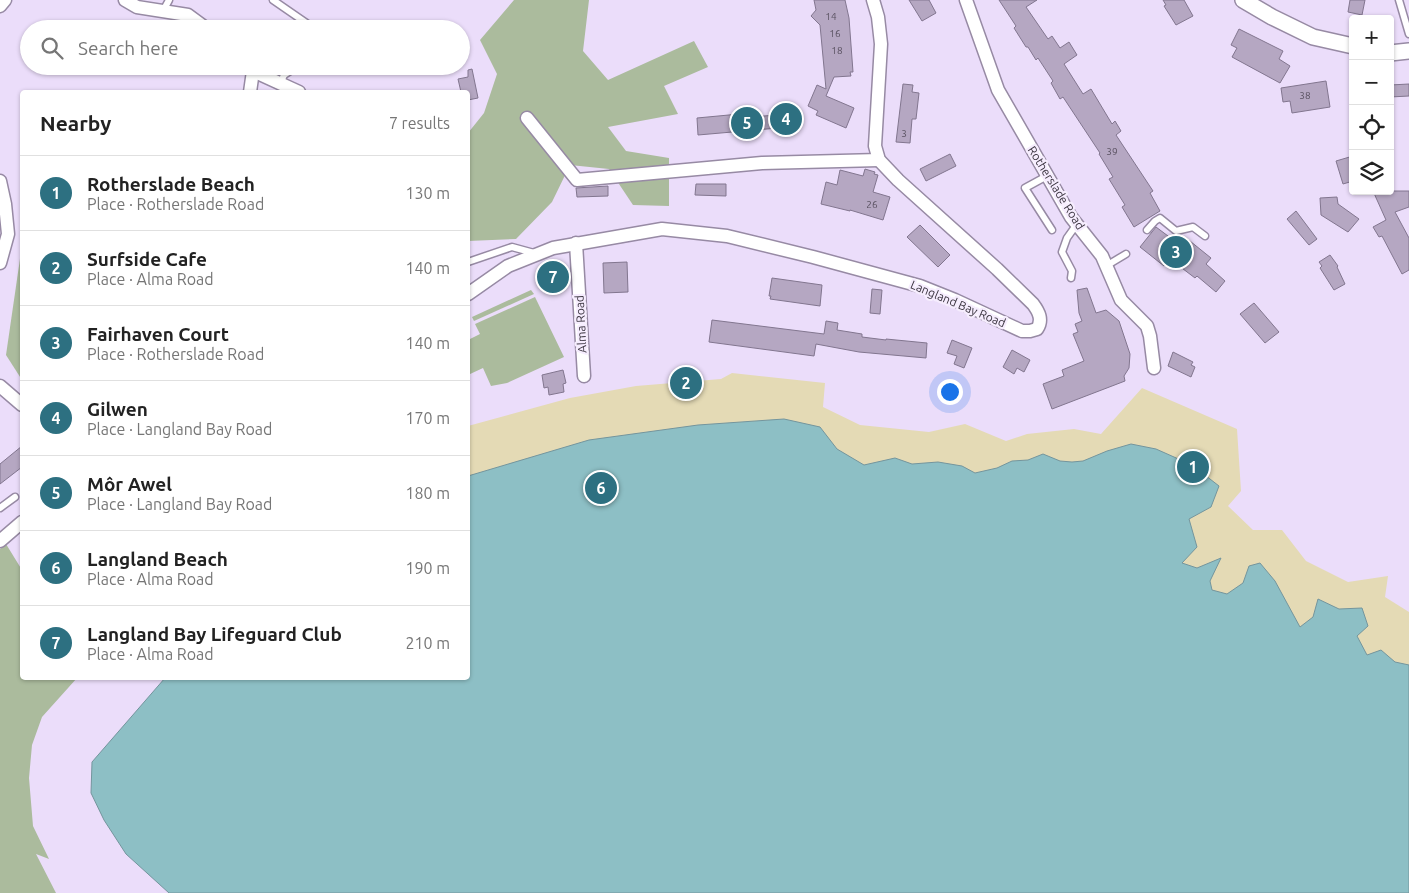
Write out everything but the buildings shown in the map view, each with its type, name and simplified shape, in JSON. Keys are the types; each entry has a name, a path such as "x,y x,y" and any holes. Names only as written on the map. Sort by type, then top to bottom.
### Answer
{"street":[{"path":"0,6 5,0"},
{"path":"125,0 137,7 166,6 188,15 195,20"},
{"path":"527,118 577,180 762,163 879,160 875,146 881,44 878,17 873,0"},
{"name":"Rotherslade Road","path":"966,0 998,90 1077,224 1102,256 1121,300 1147,326 1154,368"},
{"path":"1243,0 1313,37 1349,45"},
{"path":"1394,53 1409,51"},
{"path":"250,90 251,75"},
{"path":"263,75 294,90"},
{"name":"Langland Bay Road","path":"470,293 508,266 553,248 662,229 726,236 813,257 920,286 1022,331 1037,329 1040,318 1038,310 1033,304 898,180 879,160"},
{"path":"0,180 8,234 0,263"},
{"name":"Alma Road","path":"576,243 584,376"},
{"path":"0,386 20,403"},
{"path":"0,541 20,524"}],"lane":[{"path":"273,0 302,20"},
{"path":"1399,0 1409,34"},
{"path":"280,84 284,75"},
{"path":"1047,176 1025,188 1052,230"},
{"path":"1147,230 1160,218 1176,231 1193,228 1205,236"},
{"path":"1071,278 1072,271 1062,252 1067,238 1077,224"},
{"path":"470,261 512,247 538,254"},
{"path":"1106,266 1126,254"},
{"path":"0,508 15,497"}],"shaded area":[{"path":"514,0 589,0 583,51 608,80 694,41 708,67 664,86 678,114 608,127 626,151 669,158 669,206 633,205 609,169 570,165 552,202 516,239 470,241 470,130 484,113 497,74 480,40"},
{"path":"20,259 20,377 6,355"},
{"path":"531,290 534,294 474,321 472,317"},
{"path":"535,297 564,357 507,383 491,386 483,368 470,374 470,339 480,334 475,324"},
{"path":"784,419 820,427 837,449 864,465 895,458 912,464 938,462 962,466 975,473 997,468 1012,461 1028,460 1043,454 1060,461 1083,461 1131,444 1156,449 1192,465 1219,486 1211,507 1189,519 1197,547 1182,563 1197,568 1221,558 1210,581 1212,590 1227,594 1243,583 1249,566 1260,563 1275,581 1300,627 1313,617 1318,599 1339,609 1362,608 1368,626 1357,636 1367,655 1381,650 1395,662 1409,665 1409,893 169,893 126,854 104,820 91,793 92,762 163,680 470,680 470,475 589,440 698,425"},
{"path":"6,544 20,567 20,680 75,680 42,717 32,745 29,778 33,826 49,859 36,854 56,893 0,893 0,549"}],"sand":[{"path":"732,373 825,383 823,407 860,425 929,432 965,424 1006,441 1027,434 1074,429 1101,434 1142,388 1237,429 1241,491 1228,506 1253,530 1282,530 1306,561 1348,582 1388,576 1385,597 1409,612 1409,870 470,632 470,425 570,398 636,386 721,379"}],"place":[{"name":"Gilwen","path":"786,119"},
{"name":"Môr Awel","path":"747,123"},
{"name":"Fairhaven Court","path":"1176,252"},
{"name":"Langland Bay Lifeguard Club","path":"553,277"},
{"name":"Surfside Cafe","path":"686,383"},
{"name":"Rotherslade Beach","path":"1193,467"},
{"name":"Langland Beach","path":"601,488"}]}
